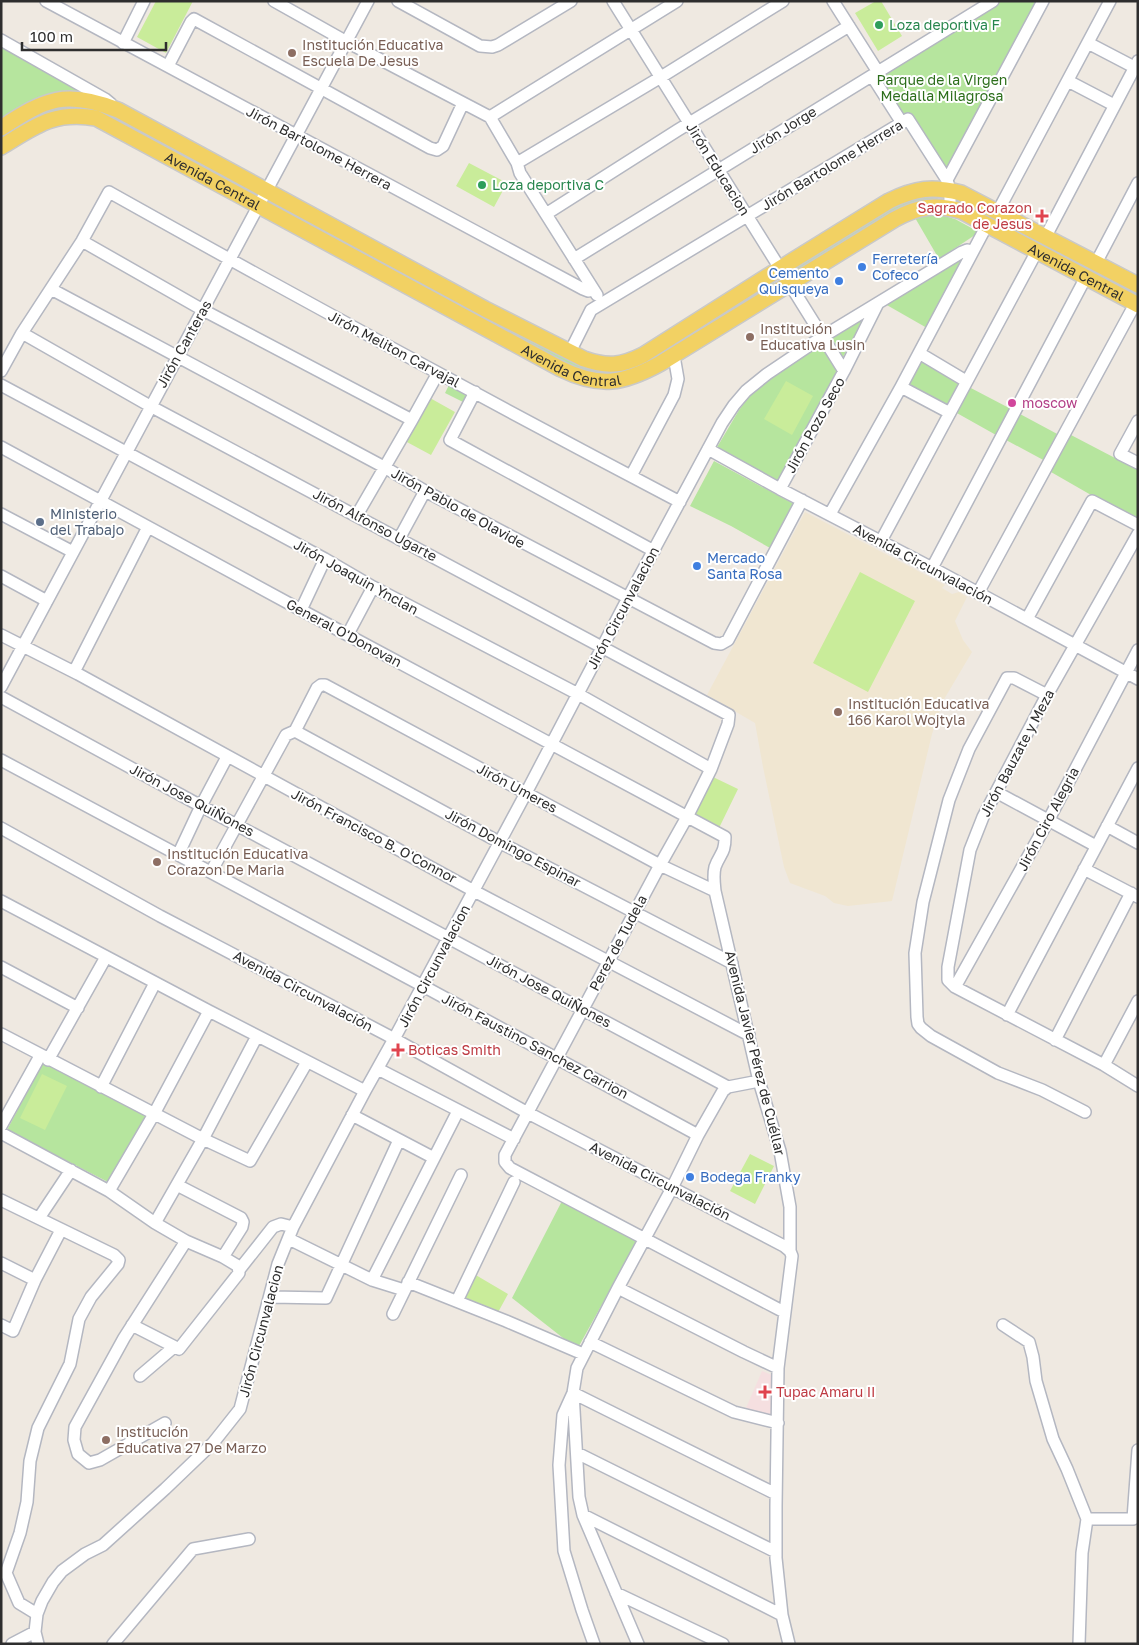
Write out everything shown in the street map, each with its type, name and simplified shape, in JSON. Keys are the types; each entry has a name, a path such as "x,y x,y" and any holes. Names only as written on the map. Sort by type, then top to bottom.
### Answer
{"main road":[{"name":"Avenida Central","path":"1,128 35,106 48,102 65,99 83,99 101,103 118,110 268,190 486,309 584,359 598,364 616,365 631,361 657,348 889,201 904,194 948,185 1138,286"},
{"name":"Avenida Central","path":"1,147 41,123 59,117 78,116 96,118 567,372 602,382 632,378 674,356 910,211 926,207 938,206 961,211 1136,305"},
{"path":"477,324 486,309"}],"street":[{"name":"Jirón Bartolome Herrera","path":"46,1 583,289 593,290"},
{"path":"123,43 144,1"},
{"path":"274,1 347,42 490,117 518,163 520,173 602,302"},
{"name":"Jirón Canteras","path":"1,687 368,1"},
{"path":"398,1 480,46 492,47 505,42 570,1"},
{"name":"Jirón Educacion","path":"612,1 822,337"},
{"path":"490,117 677,1"},
{"path":"518,163 783,1"},
{"path":"833,1 875,74 948,185 950,208"},
{"name":"Jirón Jorge","path":"574,259 993,1"},
{"path":"948,185 1043,1"},
{"path":"998,210 1110,1"},
{"path":"168,66 194,19 430,148 437,150 443,146 463,103"},
{"path":"546,214 689,123 849,26"},
{"path":"1,40 105,99 118,110"},
{"path":"1046,236 1136,64 1088,43"},
{"path":"1068,81 1114,105"},
{"name":"Jirón Bartolome Herrera","path":"570,352 591,310 602,302 905,121"},
{"path":"1096,263 1138,183"},
{"name":"Jirón Meliton Carvajal","path":"82,241 109,192 438,373 680,502"},
{"path":"830,514 901,387 987,224"},
{"path":"1,371 22,333 82,241 203,310 412,420"},
{"name":"Jirón Circunvalacion","path":"36,1638 36,1614 53,1582 62,1571 85,1554 103,1545 165,1489 213,1443 240,1409 271,1297 278,1264 293,1227 474,891 602,646 708,449 734,405 746,391 767,374 822,337 962,252 972,251"},
{"path":"882,542 966,381 1037,251"},
{"path":"932,568 1086,278"},
{"name":"Jirón Pablo de Olavide","path":"51,289 384,467 425,491 714,643 721,644 728,640 802,500"},
{"path":"844,370 878,303"},
{"path":"978,593 1136,305"},
{"name":"Jirón Alfonso Ugarte","path":"22,333 150,406 729,715"},
{"name":"Jirón Pozo Seco","path":"780,489 844,370 822,337"},
{"path":"919,353 966,381"},
{"path":"630,476 674,395 678,379 674,356"},
{"path":"357,515 438,373"},
{"name":"Jirón Joaquin Ynclan","path":"1,385 373,587 578,694 711,769"},
{"path":"901,387 950,413"},
{"path":"475,392 450,440 654,551"},
{"path":"1138,421 1120,454 1138,463"},
{"name":"General O'Donovan","path":"1,447 687,817"},
{"name":"Avenida Circunvalación","path":"708,449 1138,679"},
{"path":"399,539 425,491"},
{"path":"1027,619 1092,501 1138,525"},
{"path":"1,514 73,552"},
{"path":"74,672 148,527"},
{"name":"Jirón Bauzate y Meza","path":"955,987 948,980 948,967 970,850 983,818 1047,695 1138,534"},
{"path":"301,610 325,560"},
{"path":"1,576 46,601"},
{"path":"348,634 373,587"},
{"name":"Jirón Francisco B. O'Connor","path":"1,635 74,672 474,891 749,1035"},
{"name":"Jirón Ciro Alegria","path":"955,987 1048,821 1138,650"},
{"path":"1047,695 1014,678 1007,678 969,748 949,800 923,902 915,953 917,1017 918,1024 922,1028 953,1048 998,1073 1042,1090 1085,1112"},
{"name":"Jirón Umeres","path":"295,731 317,688 325,685 660,865 715,890"},
{"name":"Jirón Jose QuiÑones","path":"1,697 200,806 728,1086"},
{"name":"Perez de Tudela","path":"644,1239 510,1168 505,1162 505,1156 634,912 687,817 711,769 728,724 729,715"},
{"path":"211,872 286,735 295,731"},
{"name":"Jirón Domingo Espinar","path":"295,731 499,842 732,963"},
{"path":"178,854 200,806 227,757"},
{"name":"Jirón Faustino Sanchez Carrion","path":"1,760 698,1134"},
{"path":"1007,1015 1138,768"},
{"path":"996,792 1096,846"},
{"name":"Avenida Javier Pérez de Cuéllar","path":"687,817 725,837 725,848 716,865 713,877 715,890 759,1081 780,1151 790,1206 790,1251 792,1256 778,1368 776,1494 776,1552 782,1616 789,1644"},
{"path":"1107,826 1138,843"},
{"name":"Avenida Circunvalación","path":"1,828 160,916 394,1039 528,1113 784,1246 790,1251"},
{"path":"1055,1040 1134,895 1084,869"},
{"path":"1,901 365,1091"},
{"path":"1,1126 78,1008 106,957"},
{"path":"1,967 78,1008"},
{"path":"101,1087 155,983"},
{"path":"955,987 1104,1065 1138,1086"},
{"path":"1104,1065 1138,1001"},
{"path":"109,1191 154,1114 209,1011"},
{"path":"1,1034 203,1140 250,1161 307,1062"},
{"path":"156,1223 203,1140 257,1036"},
{"path":"378,1069 514,1139"},
{"path":"638,1644 583,1515 579,1497 573,1393 577,1368 672,1188 698,1134 723,1091 728,1086 759,1081"},
{"path":"372,1280 458,1111"},
{"path":"352,1115 434,1158"},
{"path":"1,1133 109,1191 186,1241 223,1257 239,1268"},
{"path":"271,1297 326,1298 399,1140"},
{"path":"39,1218 71,1170"},
{"path":"393,1314 461,1176"},
{"path":"458,1301 514,1182"},
{"path":"177,1185 241,1218 243,1222 242,1227 223,1257"},
{"path":"1,1200 114,1255 119,1260 118,1264 91,1297 79,1319 70,1364 38,1428 30,1461 27,1502 20,1533 6,1573 19,1603 36,1614"},
{"path":"132,1325 179,1349 239,1273 239,1268 273,1227 281,1224 293,1227"},
{"path":"1,1325 13,1331 35,1280 61,1230"},
{"path":"288,1239 372,1280 406,1286 458,1301 583,1354"},
{"path":"644,1239 784,1312"},
{"path":"165,1423 94,1462 89,1462 78,1454 74,1440 75,1427 112,1358 186,1241"},
{"path":"1,1263 35,1280"},
{"path":"618,1288 778,1368"},
{"path":"1003,1325 1029,1342 1036,1381 1052,1438 1067,1468 1087,1519 1082,1553 1079,1644"},
{"path":"590,1342 734,1412 778,1423"},
{"path":"140,1376 174,1347"},
{"path":"573,1393 776,1494"},
{"path":"573,1393 563,1415 559,1465 564,1551 594,1644"},
{"path":"1087,1519 1136,1518 1138,1450"},
{"path":"577,1453 776,1552"},
{"path":"583,1515 782,1616"},
{"path":"113,1644 193,1549 248,1539"},
{"path":"616,1593 723,1644"},
{"path":"12,1644 36,1638"}],"shaded area":[{"name":"Institución Educativa 166 Karol Wojtyla","path":"805,512 945,585 942,588 952,594 959,592 967,597 955,621 963,640 972,652 943,701 932,734 892,901 848,906 834,903 825,896 790,883 784,867 755,723 707,695"},
{"name":"Tupac Amaru II","path":"762,1371 777,1377 775,1414 759,1414 746,1408"}],"green space":[{"path":"156,1 193,1 166,53 137,37"},
{"name":"Loza deportiva F","path":"876,1 881,1 902,36 878,51 855,13"},
{"name":"Parque de la Virgen Medalla Milagrosa","path":"997,1 1041,1 945,173 904,120 876,76"},
{"path":"1,46 98,96 61,97 1,125"},
{"path":"83,104 132,122 128,129 95,113 1,142 1,133 49,108"},
{"path":"136,125 253,188 249,194 133,131"},
{"name":"Loza deportiva C","path":"469,163 507,183 494,207 456,186"},
{"path":"937,191 938,202 801,272 795,264 895,201"},
{"path":"273,198 473,304 469,311 269,205"},
{"path":"961,200 1138,289 1138,299 960,205"},
{"path":"938,214 955,219 978,233 939,259 914,216"},
{"path":"961,258 963,260 927,328 885,304"},
{"path":"771,279 776,286 641,368 602,377 574,369 486,321 485,317 606,369"},
{"path":"866,317 843,357 832,338"},
{"path":"824,343 840,371 780,482 716,449 739,410 755,389"},
{"path":"921,360 962,382 948,410 906,387"},
{"path":"786,381 813,396 792,435 764,419"},
{"path":"450,383 470,393 465,403 445,393"},
{"path":"967,386 1011,409 996,435 955,412"},
{"path":"430,398 455,412 431,455 405,441"},
{"path":"1020,414 1061,436 1047,462 1006,440"},
{"path":"1071,435 1138,470 1138,522 1051,472"},
{"path":"714,461 794,504 770,548 690,506"},
{"path":"860,572 915,601 868,692 813,663"},
{"path":"713,777 738,789 719,828 694,815"},
{"path":"43,1062 146,1116 108,1182 7,1130"},
{"path":"42,1074 67,1086 45,1130 20,1118"},
{"path":"750,1154 774,1166 755,1204 730,1191"},
{"path":"562,1201 637,1241 579,1346 572,1345 512,1298"},
{"path":"474,1274 508,1294 496,1316 462,1296"}],"place":[{"name":"Loza deportiva F","path":"879,25"},
{"name":"Institución Educativa Escuela De Jesus","path":"292,53"},
{"name":"Loza deportiva C","path":"482,185"},
{"name":"Sagrado Corazon de Jesus","path":"1042,216"},
{"name":"Ferretería Cofeco","path":"862,267"},
{"name":"Cemento Quisqueya","path":"839,281"},
{"name":"Institución Educativa Lusin","path":"750,337"},
{"name":"moscow","path":"1012,403"},
{"name":"Ministerio del Trabajo","path":"40,522"},
{"name":"Mercado Santa Rosa","path":"697,566"},
{"name":"Institución Educativa 166 Karol Wojtyla","path":"838,712"},
{"name":"Institución Educativa Corazon De Maria","path":"157,862"},
{"name":"Boticas Smith","path":"398,1050"},
{"name":"Bodega Franky","path":"690,1177"},
{"name":"Tupac Amaru II","path":"765,1392"},
{"name":"Institución Educativa 27 De Marzo","path":"106,1440"}]}
